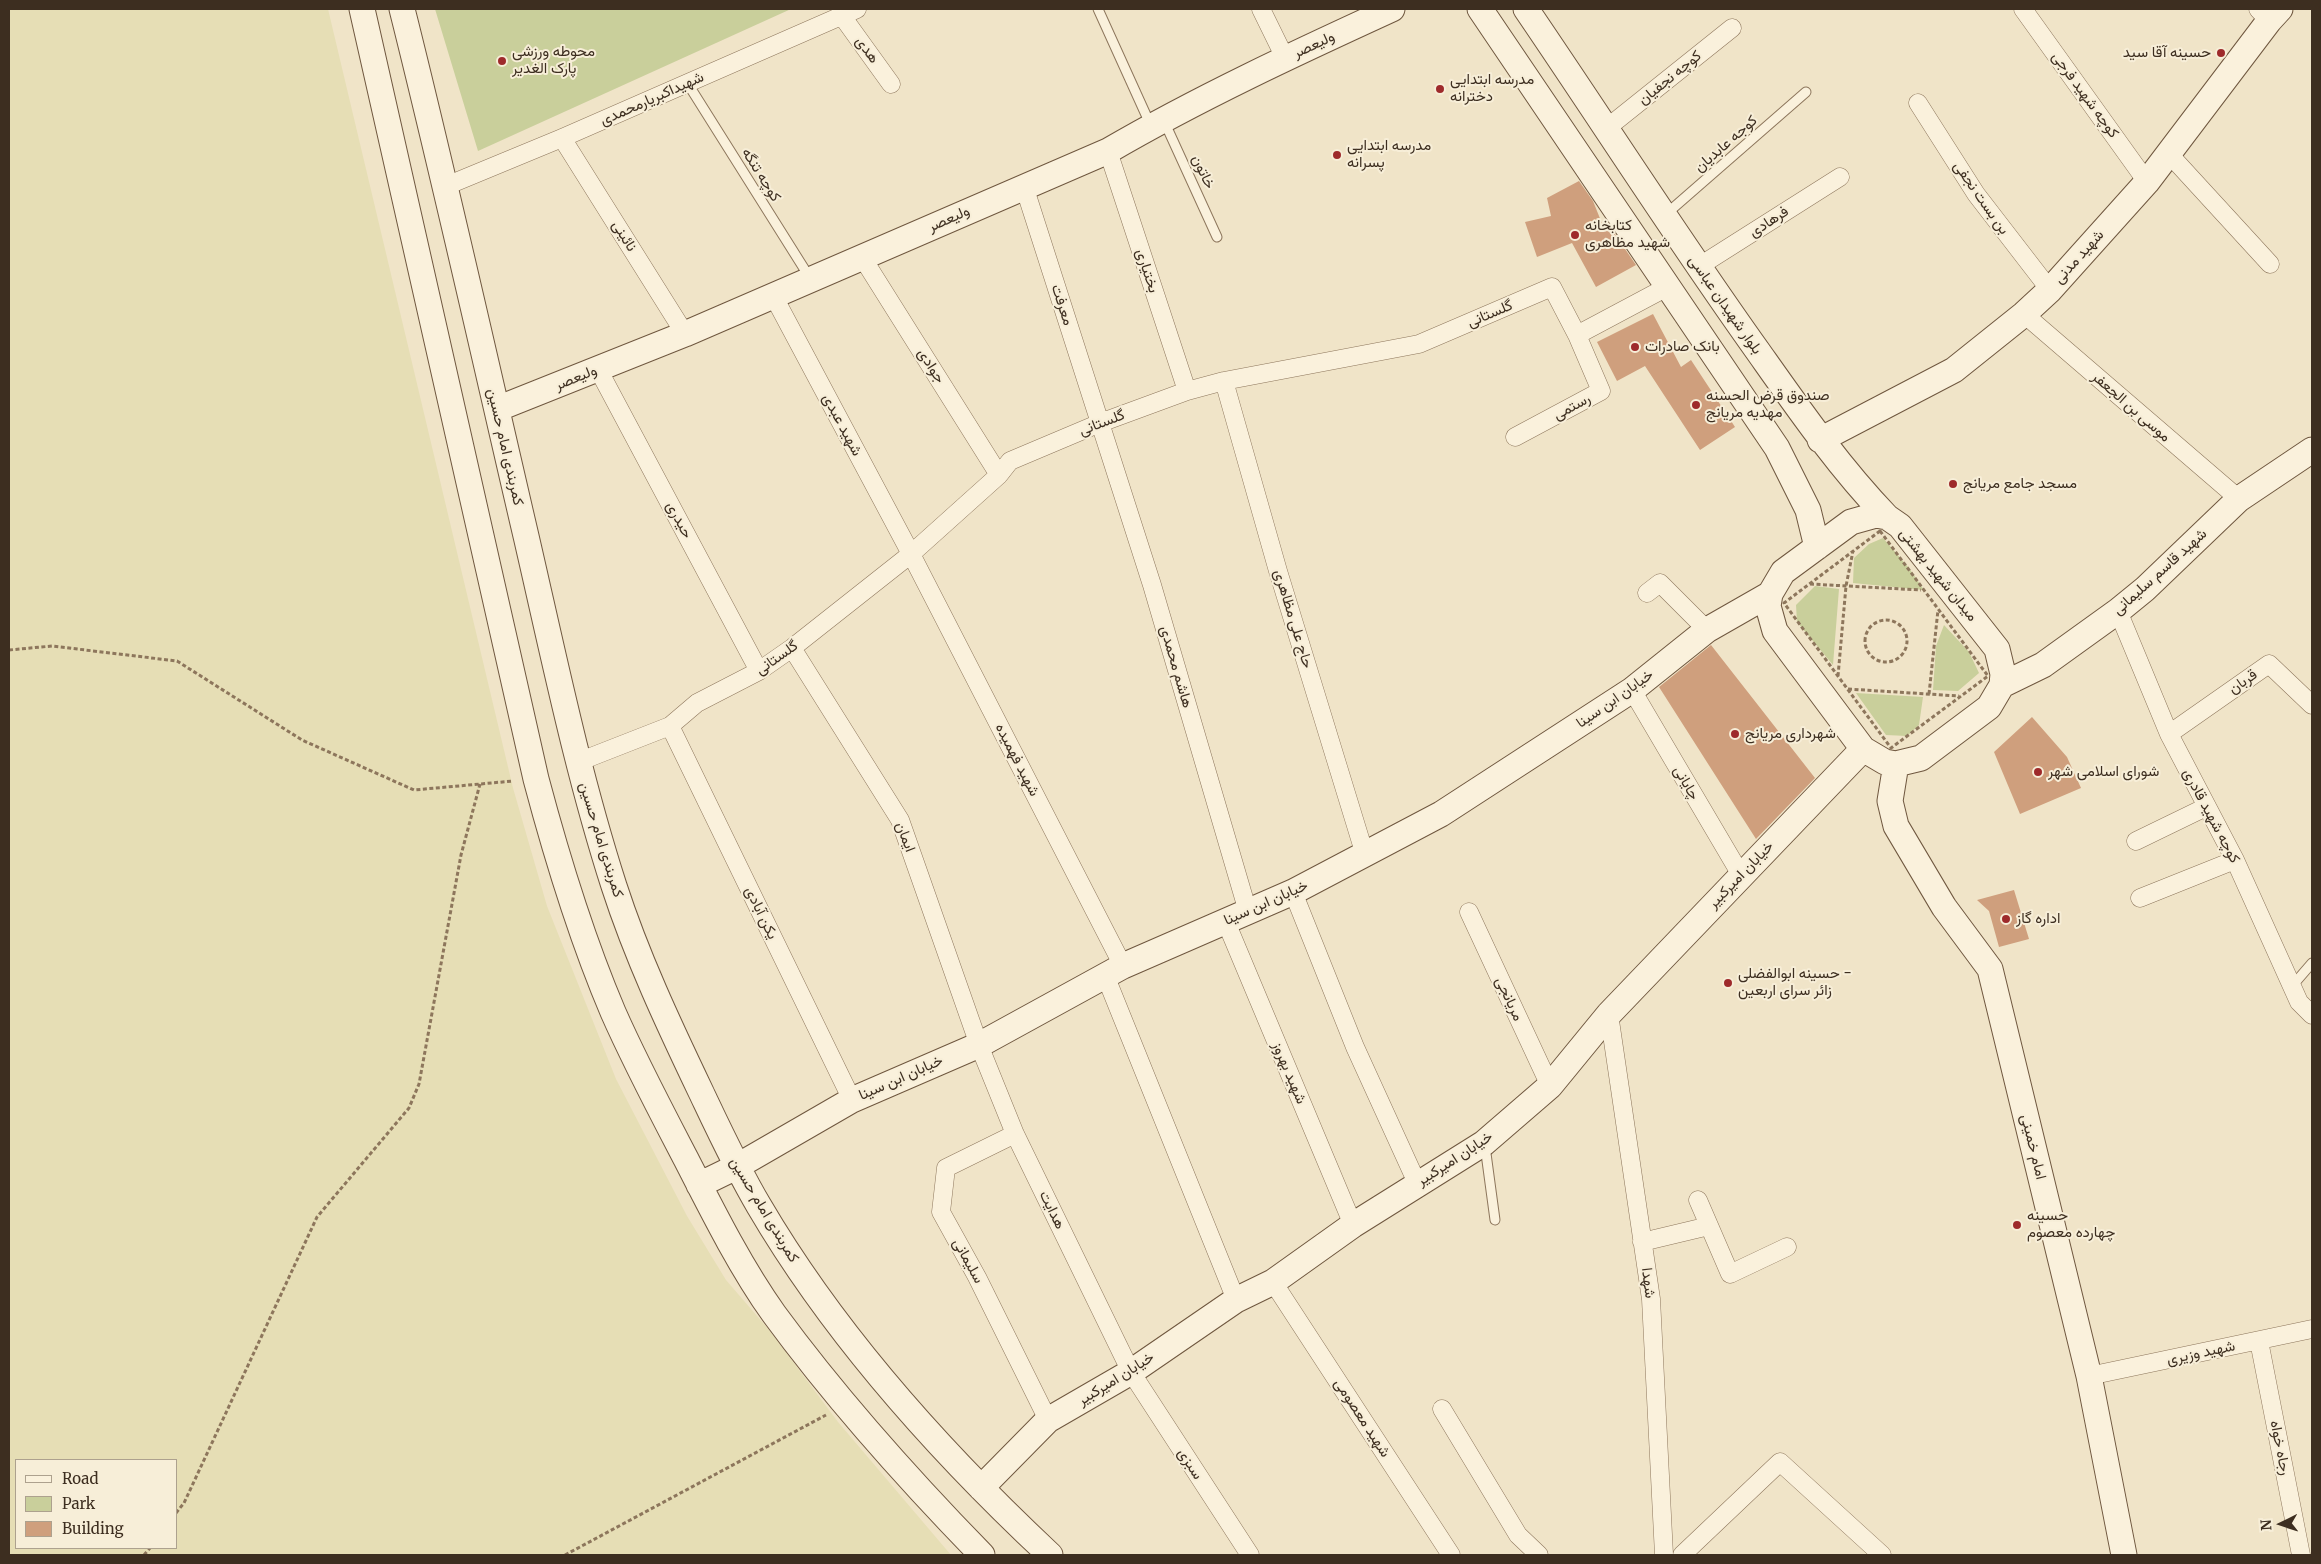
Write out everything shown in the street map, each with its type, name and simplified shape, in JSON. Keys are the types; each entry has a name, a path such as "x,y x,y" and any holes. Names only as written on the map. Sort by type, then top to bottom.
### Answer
{"main road":[{"path":"362,9 536,779 556,854 574,910 613,1012 699,1186 773,1311 844,1405 982,1555"},
{"name":"کمربندی امام حسین","path":"402,9 446,186 578,762 615,889 641,959 670,1028 736,1167 803,1275 938,1444 1050,1555"},
{"name":"ولیعصر","path":"497,409 774,297 1024,186 1108,151 1157,122 1285,58 1392,9"},
{"path":"1480,9 1777,448 1808,510 1818,546"},
{"name":"بلوار شهیدان عباسی","path":"1526,9 1698,267 1820,440 1854,483 1887,517"},
{"name":"شهید مدنی","path":"1820,440 1954,370 2024,314 2050,290 2170,155 2269,13"},
{"name":"شهید قاسم سلیمانی","path":"2002,685 2043,665 2118,611 2145,589 2239,499 2312,450"},
{"name":"میدان شهید بهشتی","path":"1770,594 1783,572 1851,522 1876,515 1887,517 1900,526 1997,649 2003,674 2002,685"},
{"path":"1770,594 1768,606 1774,631 1863,749 1885,762 1896,764 1921,758 1989,707 2002,685"},
{"name":"خیابان ابن سینا","path":"699,1186 736,1167 852,1100 978,1045 1114,970 1293,892 1441,814 1632,690 1707,630 1770,594"},
{"name":"خیابان امیرکبیر","path":"981,1488 1048,1420 1131,1372 1236,1300 1273,1282 1353,1225 1417,1183 1484,1143 1550,1086 1609,1014 1863,749"},
{"name":"امام خمینی","path":"1896,764 1890,801 1896,826 1944,907 1990,969 2089,1376 2124,1555"}],"street":[{"path":"1261,9 1285,58"},
{"name":"کوچه شهید فرجی","path":"2024,9 2147,182"},
{"name":"شهیداکبریارمحمدی","path":"446,186 688,84 849,12"},
{"name":"هدی","path":"849,12 891,84"},
{"name":"کوچه نجفیان","path":"1607,128 1732,28"},
{"name":"بن بست نجفی","path":"1918,103 1976,194 2050,290"},
{"name":"نائینی","path":"562,138 686,334"},
{"name":"بختیاری","path":"1108,151 1187,391"},
{"path":"2170,155 2270,264"},
{"name":"فرهادی","path":"1698,267 1840,177"},
{"name":"معرفت","path":"1024,186 1100,423"},
{"name":"جوادی","path":"862,257 999,475"},
{"path":"1576,335 1669,286"},
{"name":"گلستانی","path":"578,762 670,726 697,703 759,671 792,648 911,554 999,475 1010,461 1100,423 1187,391 1224,381 1419,344 1552,287 1576,335"},
{"name":"شهید عبدی","path":"774,297 911,554"},
{"name":"موسی بن الجعفر","path":"2024,314 2239,499"},
{"name":"رستمی","path":"1516,437 1602,391 1576,335"},
{"name":"حیدری","path":"598,369 759,671"},
{"name":"حاج علی مظاهری","path":"1224,381 1278,571 1365,855"},
{"name":"هاشم محمدی","path":"1100,423 1152,585 1237,917"},
{"name":"شهید فهمیده","path":"911,554 1114,970 1236,1300"},
{"path":"1647,592 1660,582 1707,630"},
{"name":"کوچه شهید قادری","path":"2118,611 2169,734 2235,860 2299,1002 2312,1015"},
{"name":"ایمان","path":"792,648 900,820 978,1045"},
{"name":"قربان","path":"2169,734 2269,664 2312,705"},
{"name":"چایانی","path":"1632,690 1741,875"},
{"name":"یکن آبادی","path":"670,726 852,1100"},
{"path":"2136,841 2206,806"},
{"path":"2140,898 2235,860"},
{"path":"1293,892 1355,1047 1417,1183"},
{"name":"مریانجی","path":"1469,912 1550,1086"},
{"name":"شهید بهروز","path":"1237,917 1353,1225"},
{"path":"2299,1002 2312,1030"},
{"name":"شهدا","path":"1609,1014 1651,1299 1664,1555"},
{"name":"هدایت","path":"978,1045 1015,1134 1131,1372"},
{"name":"سلیمانی","path":"1015,1134 946,1168 941,1212 977,1277 1048,1420"},
{"path":"1698,1200 1730,1274 1787,1247"},
{"path":"1642,1242 1710,1226"},
{"name":"شهید معصومی","path":"1273,1282 1452,1555"},
{"name":"شهید وزیری","path":"2089,1376 2312,1329"},
{"name":"رجاه خواه","path":"2259,1341 2301,1555"},
{"name":"سبزی","path":"1131,1372 1250,1555"},
{"path":"1442,1409 1518,1535 1539,1555"},
{"path":"1682,1555 1780,1462 1882,1555"}],"lane":[{"name":"خاتون","path":"1098,9 1218,237"},
{"name":"کوچه تنگه","path":"688,84 811,280"},
{"name":"کوجه عابدیان","path":"1664,216 1806,92"},
{"path":"2293,986 2312,963"},
{"path":"1484,1143 1495,1220"}],"path":[{"path":"1880,531 1988,676 1891,748 1784,603 1853,550 1880,531"},
{"path":"1838,677 1846,586 1853,550"},
{"path":"1809,584 1924,590"},
{"path":"1929,694 1938,609"},
{"path":"1882,620 1896,621 1906,632 1907,646 1900,658 1894,661 1880,661 1874,658 1866,648 1865,641 1869,628 1882,620"},
{"path":"9,650 52,646 177,661 302,740 414,790 536,779"},
{"path":"1847,689 1960,697"},
{"path":"178,1510 184,1503 317,1217 409,1108 419,1084 461,855 480,784"},
{"path":"565,1555 844,1405"}],"shaded area":[{"path":"9,9 328,9 513,788 547,906 616,1079 687,1216 726,1280 770,1331 838,1422 951,1555 9,1555"}],"green space":[{"path":"435,9 791,9 478,151"},
{"path":"1883,538 1909,568 1924,590 1853,583 1854,558 1869,544"},
{"path":"1815,586 1839,589 1833,665 1797,622 1796,605"},
{"path":"1944,625 1969,652 1979,673 1958,691 1933,690 1936,646"},
{"path":"1856,693 1923,697 1919,725 1907,736 1886,735"}],"building":[{"name":"کتابخانه شهید مظاهری","path":"1579,181 1593,201 1603,226 1608,224 1636,265 1596,287 1572,243 1537,257 1525,222 1551,216 1547,198"},
{"path":"1653,314 1681,367 1691,360 1735,427 1700,450 1645,366 1617,381 1597,342"},
{"name":"شهرداری مریانج","path":"1711,645 1815,778 1756,839 1659,687"},
{"name":"شورای اسلامی شهر","path":"2032,717 2067,757 2081,788 2020,814 1994,752"},
{"name":"اداره گاز","path":"2014,890 2029,939 1999,947 1989,911 1977,900"}],"place":[{"name":"حسینه آقا سید","path":"2221,53"},
{"name":"محوطه ورزشی پارک الغدیر","path":"502,61"},
{"name":"مدرسه ابتدایی دخترانه","path":"1440,89"},
{"name":"مدرسه ابتدایی پسرانه","path":"1337,155"},
{"name":"کتابخانه شهید مظاهری","path":"1575,235"},
{"name":"بانک صادرات","path":"1635,347"},
{"name":"صندوق قرض الحسنه مهدیه مریانج","path":"1696,405"},
{"name":"مسجد جامع مریانج","path":"1953,484"},
{"name":"شهرداری مریانج","path":"1735,734"},
{"name":"شورای اسلامی شهر","path":"2038,772"},
{"name":"اداره گاز","path":"2006,919"},
{"name":"حسینه ابوالفضلی - زائر سرای اربعین","path":"1728,983"},
{"name":"حسینه چهارده معصوم","path":"2017,1225"}]}
